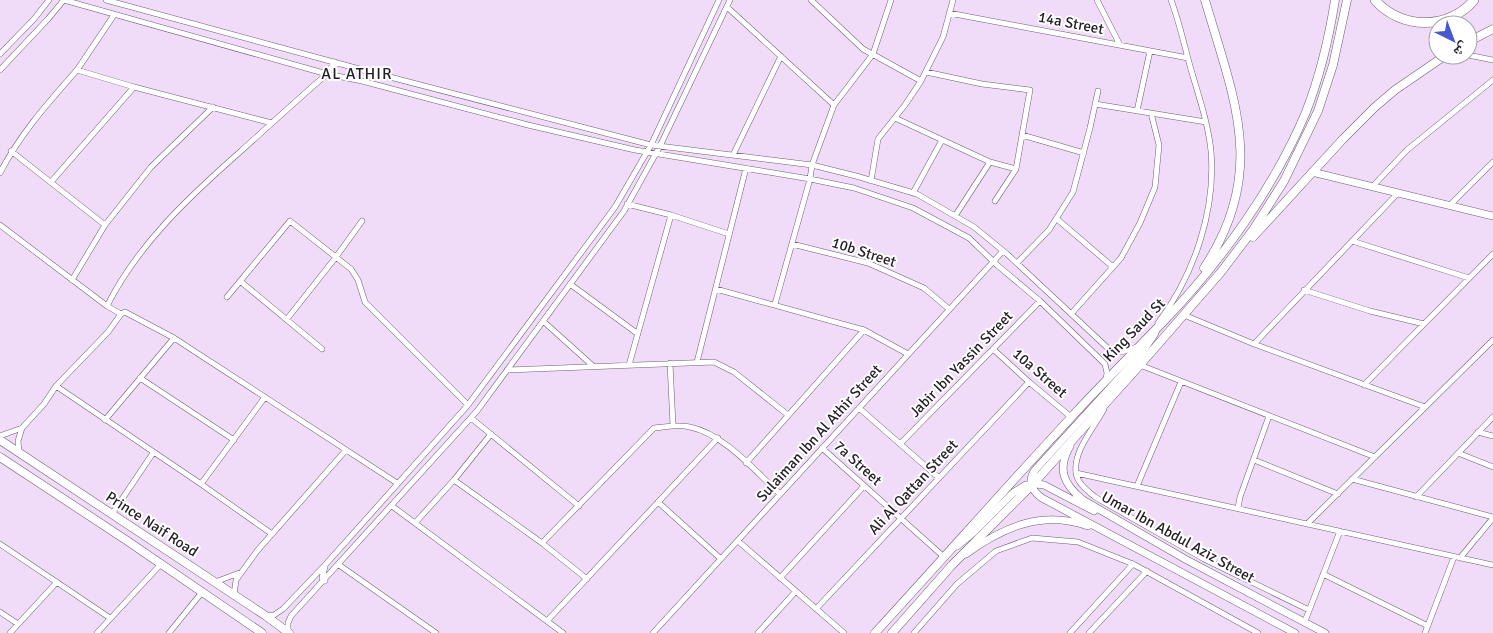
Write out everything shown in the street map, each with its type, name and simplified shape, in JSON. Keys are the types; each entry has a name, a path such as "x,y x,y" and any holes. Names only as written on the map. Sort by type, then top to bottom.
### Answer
{"highway":[{"path":"1376,0 1393,14 1408,21 1424,23 1440,22 1455,16 1474,0"}],"main road":[{"path":"1179,302 1207,265 1218,244 1235,204 1242,155 1235,100 1204,0"},
{"name":"King Saud St","path":"876,633 1105,380 1163,322 1208,270 1244,222 1286,154 1306,110 1326,47 1335,0"},
{"name":"King Saud St","path":"892,633 952,565 1032,485 1140,366 1221,272 1270,205 1314,120 1333,64 1347,0"},
{"path":"1478,37 1493,29"},
{"path":"1221,272 1312,172 1375,107 1395,90 1431,65"},
{"path":"1312,172 1493,216"},
{"path":"1032,485 1032,475 1035,470 1141,354 1163,322"},
{"name":"Umar Ibn Abdul Aziz Street","path":"1076,437 1065,455 1063,462 1064,475 1066,482 1083,500 1115,520 1325,633"},
{"name":"Prince Naif Road","path":"0,440 266,616 288,633"},
{"name":"Prince Naif Road","path":"0,457 203,591 262,633"},
{"path":"944,557 974,532 1013,493 1021,488 1032,485 1044,486 1079,505 1115,520"},
{"name":"Umar Ibn Abdul Aziz Street","path":"1032,485 1034,491 1042,498 1295,633"},
{"path":"952,565 994,535 1026,523 1050,520 1068,521 1108,533"}],"street":[{"path":"0,54 34,19 49,0"},
{"path":"0,70 48,20 62,0 255,52 327,74 362,81 528,125 656,154 854,188 913,208 969,238 993,261 1040,300 1098,356 1106,368 1105,380"},
{"path":"106,0 651,145 812,165 913,193 974,227 1003,250 1107,348 1116,353 1138,346"},
{"path":"266,616 274,615 283,609 326,564 468,405 615,207 651,145 719,0"},
{"path":"288,633 288,623 291,616 471,418 627,204 656,154 730,0"},
{"path":"811,0 863,49 921,81"},
{"path":"775,304 810,179 812,165 834,105 873,54 891,0"},
{"path":"871,181 878,139 895,118 926,72 942,37 953,0"},
{"path":"1097,0 1120,45"},
{"path":"1146,338 1171,304 1186,276 1204,229 1211,177 1211,152 1206,122 1171,0"},
{"path":"727,7 834,105"},
{"name":"14a Street","path":"949,13 1188,58"},
{"path":"0,173 11,151 33,120 76,70 114,15"},
{"path":"1137,110 1150,51"},
{"path":"733,156 781,56"},
{"path":"1478,57 1493,60"},
{"path":"107,306 123,277 188,198 327,74 335,62"},
{"path":"76,70 134,88 272,123"},
{"path":"926,72 982,84 1030,90 1016,169 995,201"},
{"path":"1372,186 1407,150 1492,83"},
{"path":"51,182 134,88"},
{"path":"1016,264 1049,230 1073,192 1098,91"},
{"path":"1095,104 1206,122"},
{"path":"72,280 105,225 145,173 213,107"},
{"path":"1071,314 1121,258 1140,222 1155,187 1159,145 1151,113"},
{"path":"895,118 990,162 1016,169"},
{"path":"1022,135 1084,153"},
{"path":"913,193 942,140"},
{"path":"11,151 105,225"},
{"path":"955,216 990,162"},
{"path":"1450,205 1493,162"},
{"path":"697,362 746,168"},
{"path":"1254,344 1398,193"},
{"path":"627,204 671,215 729,234"},
{"path":"629,365 671,215"},
{"path":"1056,219 1113,267"},
{"path":"287,319 336,257 362,220"},
{"path":"227,297 290,221 351,269 358,280 365,302 468,405"},
{"path":"0,225 120,314"},
{"path":"1352,241 1469,278"},
{"name":"10b Street","path":"792,244 868,263 924,288 949,309"},
{"name":"Sulaiman Ibn Al Athir Street","path":"653,633 1003,250"},
{"path":"1364,385 1493,254"},
{"path":"240,281 322,348"},
{"path":"570,284 638,334"},
{"path":"716,289 864,330 908,354"},
{"path":"1304,290 1370,311 1424,324"},
{"name":"Jabir Ibn Yassin Street","path":"900,444 1040,300"},
{"path":"19,452 18,441 22,428 44,404 56,386 108,332 120,314 125,312 174,338 397,483"},
{"path":"1184,315 1254,344 1425,407"},
{"path":"543,321 594,366"},
{"path":"746,463 864,330"},
{"path":"105,420 174,338"},
{"path":"1307,524 1493,340"},
{"path":"1098,356 1106,355 1107,348"},
{"name":"10a Street","path":"993,349 1071,417"},
{"path":"507,370 714,362 734,372 788,415"},
{"path":"670,363 673,426"},
{"path":"1140,366 1375,457"},
{"path":"140,378 234,440"},
{"name":"Ali Al Qattan Street","path":"816,609 1029,382"},
{"path":"1137,486 1182,382"},
{"path":"56,386 272,534"},
{"path":"201,484 265,397"},
{"path":"1108,400 1096,425 1079,448 1076,473 1081,484 1094,497 1204,558 1309,610"},
{"path":"859,408 939,478"},
{"path":"1238,508 1270,416"},
{"path":"1416,497 1493,417"},
{"path":"471,418 579,506"},
{"path":"542,543 654,428 688,426 718,438 780,494"},
{"path":"0,436 22,428"},
{"path":"1478,432 1493,436"},
{"path":"415,523 454,480 491,434"},
{"path":"547,621 718,438"},
{"name":"7a Street","path":"822,448 944,557"},
{"path":"234,595 236,580 242,572 272,534 346,450"},
{"path":"112,514 153,453"},
{"path":"1458,453 1493,467"},
{"path":"1254,460 1338,494"},
{"path":"1076,473 1493,566"},
{"path":"454,480 542,543 587,579"},
{"path":"1352,480 1493,517 1457,557 1425,633"},
{"path":"780,578 864,486"},
{"path":"658,502 721,559"},
{"path":"392,506 563,633"},
{"path":"1304,621 1340,531"},
{"path":"914,633 957,584 996,551 1032,538 1078,542 1133,564 1258,633"},
{"path":"738,540 844,633"},
{"path":"0,544 110,618"},
{"path":"97,633 160,564"},
{"path":"325,579 326,564"},
{"path":"1070,633 1133,564"},
{"path":"339,565 436,633"},
{"path":"1089,633 1147,571"},
{"path":"215,582 242,572"},
{"path":"1323,574 1428,626"},
{"path":"1230,582 1244,578"},
{"path":"10,633 57,582"},
{"path":"169,633 203,591"},
{"path":"758,633 796,591"},
{"path":"0,612 18,624"}],"district":[{"name":"AL ATHIR","path":"357,73"}]}
